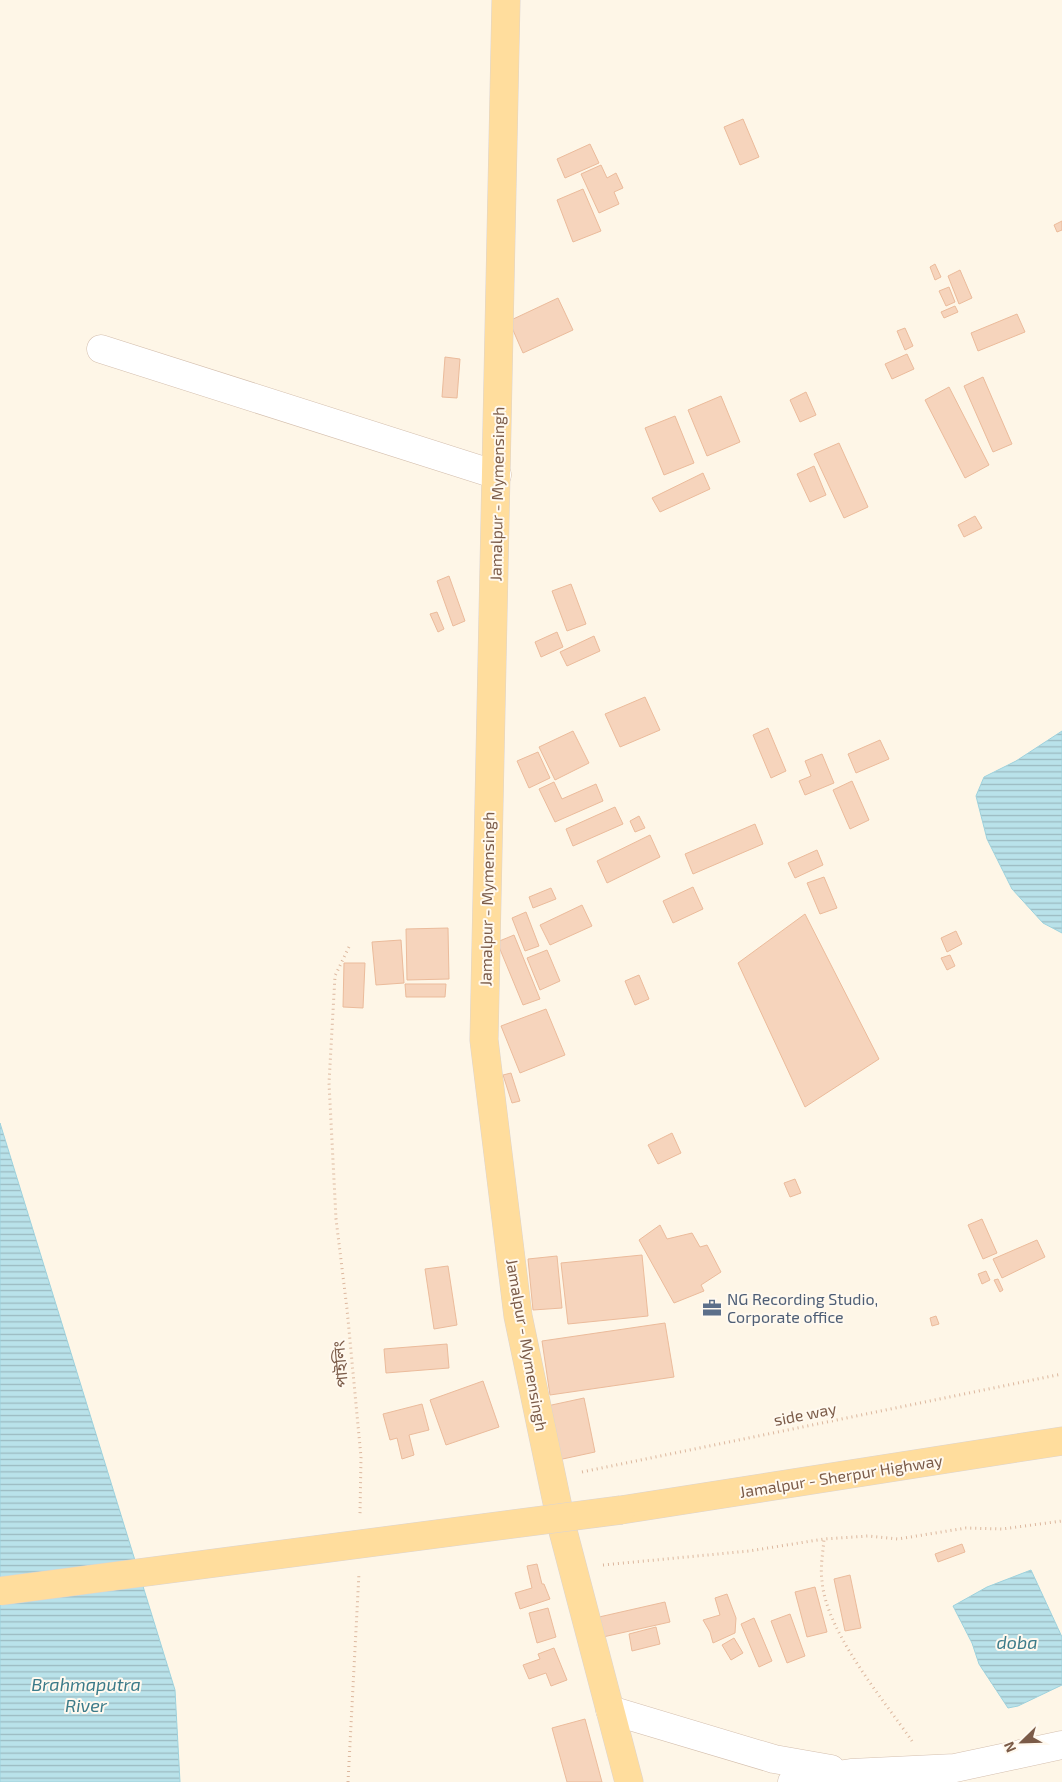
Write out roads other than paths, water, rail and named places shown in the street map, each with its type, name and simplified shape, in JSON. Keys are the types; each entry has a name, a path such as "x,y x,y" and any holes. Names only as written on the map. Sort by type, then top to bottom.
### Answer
{"main road":[{"name":"Jamalpur - Mymensingh","path":"506,0 484,1040 518,1316 572,1568 629,1782"},
{"name":"Jamalpur - Sherpur Highway","path":"0,1591 621,1510 1062,1441"}],"street":[{"path":"101,349 497,475"},
{"path":"610,1710 774,1759 851,1773"},
{"path":"792,1782 851,1773 955,1768 1062,1745"},
{"path":"928,1782 955,1768"}],"water":[{"path":"1062,731 1062,933 1043,923 1012,889 987,839 976,796 984,777 1016,761"},
{"name":"Brahmaputra River","path":"0,1123 175,1690 180,1782 0,1782"},
{"name":"doba","path":"1031,1570 1062,1637 1062,1685 1018,1706 1008,1708 979,1664 972,1643 953,1606 987,1587"}],"place":[{"name":"NG Recording Studio, Corporate office","path":"712,1308"}]}
